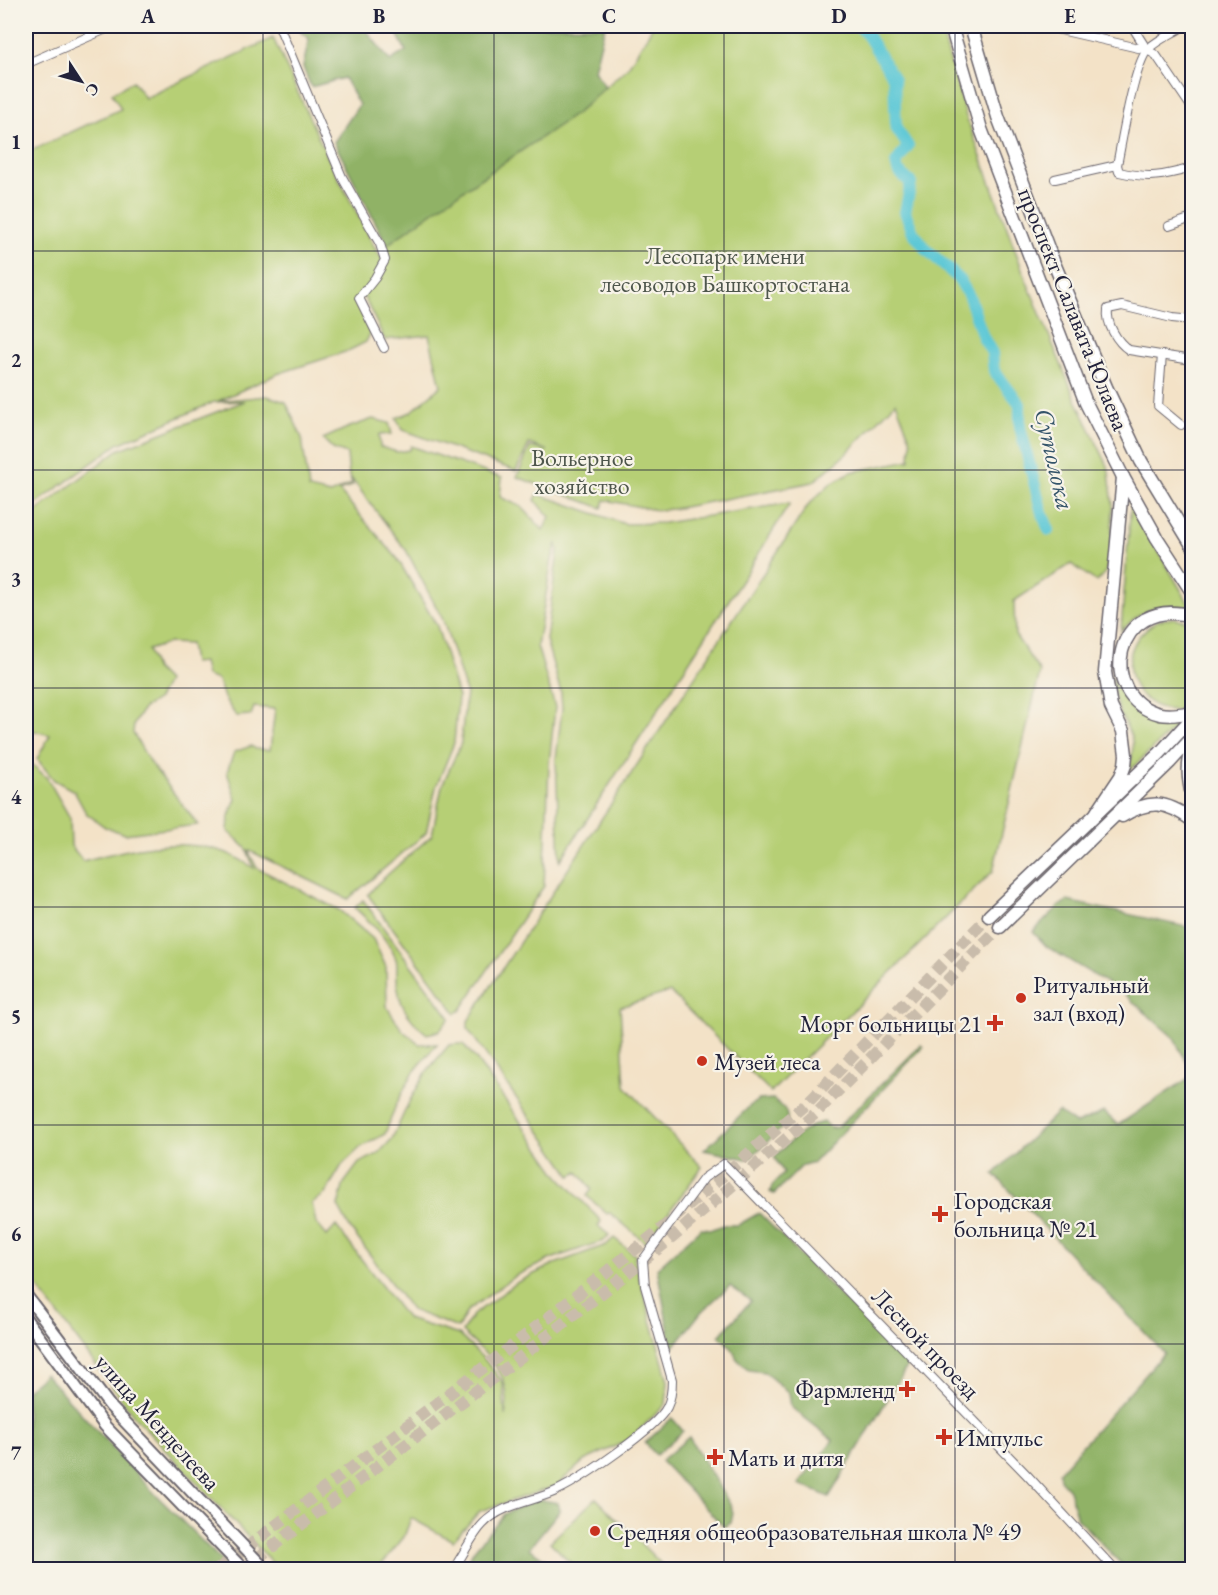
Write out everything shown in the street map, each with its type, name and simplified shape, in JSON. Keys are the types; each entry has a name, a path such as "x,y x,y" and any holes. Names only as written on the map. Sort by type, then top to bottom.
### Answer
{"main road":[{"name":"проспект Салавата Юлаева","path":"951,26 981,129 1086,403 1157,538 1192,592"},
{"name":"проспект Салавата Юлаева","path":"971,26 998,117 1051,256 1106,387 1142,461 1192,545"},
{"path":"1097,812 1121,776 1126,755 1123,731 1112,707 1105,672 1123,477"},
{"path":"1192,616 1173,612 1152,616 1139,623 1128,634 1120,658 1123,681 1138,702 1158,714 1177,715 1192,712"},
{"path":"989,916 1160,753 1192,718"},
{"path":"1000,927 1192,738"},
{"path":"1192,750 1188,763 1188,778 1192,795"},
{"path":"1107,823 1135,808 1154,803 1180,811 1192,820"},
{"name":"улица Менделеева","path":"26,1295 110,1406 266,1569"},
{"name":"улица Менделеева","path":"26,1319 105,1426 244,1569"}],"street":[{"path":"26,64 113,26"},
{"path":"279,26 342,177 380,244 385,260 375,278 359,298 384,348"},
{"path":"1043,26 1147,50 1156,55 1192,108"},
{"path":"1132,26 1147,50"},
{"path":"1184,26 1147,50 1139,66 1117,165 1119,172 1142,177 1165,176 1192,168"},
{"path":"1056,179 1117,165"},
{"path":"1169,226 1192,218"},
{"path":"1192,320 1172,318 1122,306 1108,309 1107,313 1112,329 1122,346 1129,350 1192,360"},
{"path":"1162,355 1158,406 1181,425"},
{"name":"Лесной проезд","path":"456,1569 458,1562 484,1523 510,1506 557,1491 591,1470 628,1443 666,1409 671,1395 672,1380 645,1286 643,1260 704,1178 724,1164 1115,1569"}],"green space":[{"path":"294,26 363,26 390,61 406,51 393,26 605,26 594,70 605,87 577,113 387,245 334,142 359,105 344,78 311,87 303,67 309,39"},
{"name":"Лесопарк имени лесоводов Башкортостана","path":"653,26 940,26 966,116 1025,277 1075,398 1108,466 1113,504 1111,555 1105,573 1097,582 1071,564 1014,601 1015,635 1040,672 993,871 771,1092 670,992 620,1007 625,1086 702,1167 646,1243 587,1196 592,1189 578,1172 571,1176 468,1029 468,1021 809,504 831,483 851,472 910,460 911,441 896,402 846,454 813,482 673,509 656,510 605,500 602,508 517,477 530,447 548,451 529,444 516,471 403,430 396,418 411,412 441,386 429,335 385,340 364,297 356,298 370,334 366,342 348,351 277,374 218,401 267,396 286,402 302,438 309,489 330,494 352,484 349,476 347,454 333,449 323,439 373,419 389,423 392,434 379,435 380,447 397,452 410,450 411,446 502,478 500,497 522,507 543,530 550,517 535,500 538,494 625,524 664,523 790,503 560,861 556,759 562,709 561,693 546,640 558,551 557,543 552,559 537,646 555,707 549,765 544,886 460,1011 456,1013 368,895 377,884 432,835 442,786 461,743 466,692 443,620 406,550 351,478 353,485 339,491 397,558 437,626 458,697 454,743 436,787 426,833 348,899 248,850 257,868 339,910 373,939 386,967 387,1007 402,1030 419,1044 437,1044 413,1073 396,1105 385,1134 361,1147 342,1165 325,1194 312,1203 316,1223 327,1236 336,1226 407,1319 459,1335 485,1360 503,1383 505,1416 507,1402 503,1378 482,1350 462,1332 473,1315 518,1282 552,1265 606,1245 614,1238 636,1256 634,1259 668,1381 666,1404 629,1440 584,1461 556,1486 480,1511 453,1541 411,1518 404,1537 378,1569 279,1570 135,1417 26,1272 26,759 47,778 70,818 71,846 83,861 152,846 187,845 225,852 254,868 246,848 228,831 229,816 236,799 227,772 234,752 251,746 256,749 270,750 275,709 254,707 251,715 236,716 224,698 218,680 206,676 203,662 193,663 190,644 169,643 148,650 155,669 167,681 158,699 143,709 134,724 133,733 149,761 198,825 125,834 105,827 86,813 74,791 54,780 37,759 50,735 26,729 26,519 118,450 245,401 214,402 118,444 26,511 26,153 121,109 112,93 133,81 145,98 273,38 327,156 377,252 386,263 387,245 577,113 628,67"},
{"path":"1131,504 1192,609 1161,607 1153,609 1138,616 1121,631"},
{"path":"1173,618 1192,622 1192,702 1178,710 1162,708 1142,696 1131,677 1130,666 1130,655 1141,634 1157,621"},
{"path":"1111,675 1123,697 1138,713 1159,721 1171,722 1184,719 1128,772 1132,758 1132,740 1115,699"},
{"path":"363,900 450,1018 439,1031 427,1034 405,1010 399,995 397,961 378,931 355,908"},
{"path":"1067,901 1192,928 1192,1072 1173,1037 1122,992 1047,947 1033,932"},
{"path":"463,1044 558,1175 601,1221 598,1226 609,1235 603,1241 551,1259 515,1276 467,1311 458,1328 411,1310 350,1228 338,1206 344,1183 359,1163 378,1154 392,1139 410,1100 427,1071 449,1045"},
{"path":"921,1045 923,1047 814,1162 803,1165 774,1194 770,1192 772,1186 784,1173 774,1157 797,1136 816,1124 823,1122 831,1128 838,1127"},
{"path":"1192,1076 1192,1569 1126,1569 1077,1518 1069,1490 1060,1480 1059,1472 1164,1353 994,1174 1058,1112 1076,1124 1104,1112 1118,1125"},
{"path":"773,1099 784,1109 787,1123 751,1157 746,1159 704,1150 752,1104 759,1100"},
{"path":"759,1213 908,1365 829,1497 799,1484 833,1440 791,1407 789,1393 764,1372 749,1370 719,1336 751,1301 730,1286 702,1311 672,1349 657,1268 701,1228 712,1229 724,1225 738,1225"},
{"path":"45,1374 157,1496 230,1569 26,1569 26,1390"},
{"path":"672,1418 683,1431 656,1455 645,1443"},
{"path":"689,1437 731,1506 733,1513 731,1523 724,1527 661,1461"},
{"name":"Средняя общеобразовательная школа № 49","path":"596,1498 666,1569 577,1569 550,1542"},
{"path":"537,1499 558,1503 560,1510 529,1548 559,1569 464,1570 473,1551 504,1514"}],"waterway":[{"name":"Сутолока","path":"859,26 868,36 894,79 896,128 908,146 896,163 898,171 911,183 905,212 913,232 925,248 959,279 969,296 983,337 992,353 994,371 1020,404 1020,427 1042,513 1049,530"}],"tunnel":[{"path":"217,1570 516,1343 665,1226 809,1101 989,916"},
{"path":"242,1570 673,1237 817,1112 1000,927"}],"place":[{"name":"Ритуальный зал (вход)","path":"1021,998"},
{"name":"Морг больницы 21","path":"995,1023"},
{"name":"Музей леса","path":"702,1061"},
{"name":"Городская больница № 21","path":"940,1214"},
{"name":"Фармленд","path":"907,1389"},
{"name":"Импульс","path":"944,1437"},
{"name":"Мать и дитя","path":"715,1457"},
{"name":"Средняя общеобразовательная школа № 49","path":"595,1531"}],"park label":[{"name":"Вольерное хозяйство","path":"582,471"}]}
